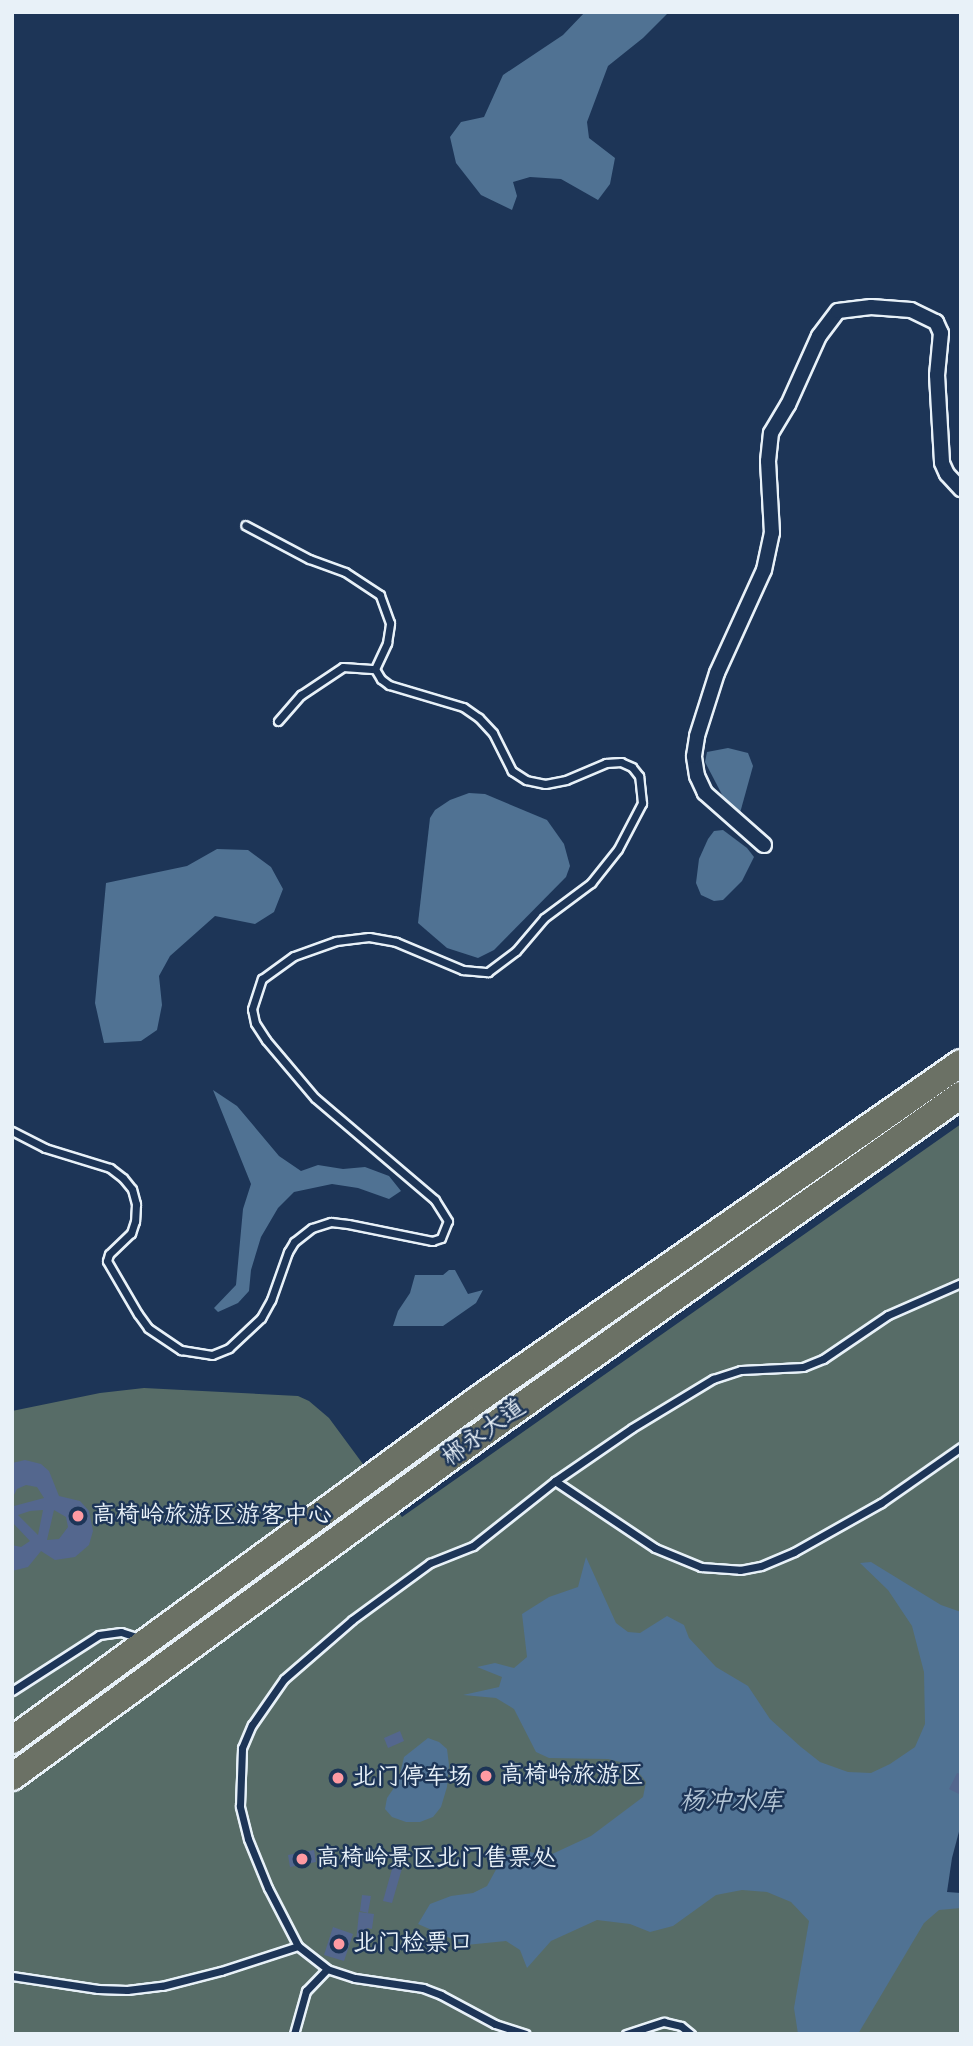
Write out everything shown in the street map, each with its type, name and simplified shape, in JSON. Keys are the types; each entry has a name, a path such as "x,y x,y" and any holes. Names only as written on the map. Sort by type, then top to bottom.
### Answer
{"highway":[{"name":"郴永大道","path":"12,1740 480,1398 961,1063"},
{"name":"郴永大道","path":"12,1777 500,1420 961,1094"}],"street":[{"path":"764,845 705,793 697,776 694,756 697,736 717,673 764,570 772,533 768,461 771,433 788,405 819,337 838,311 871,307 911,310 936,321 941,333 937,374 942,463 947,474 961,489"}],"lane":[{"path":"245,525 309,559 345,572 380,595 389,613 390,633 375,669"},
{"path":"12,1130 45,1147 110,1168 132,1189 136,1204 131,1233 109,1254 107,1261 148,1328 181,1350 196,1355 212,1355 229,1348 261,1318 271,1300 288,1252 302,1234 312,1228 340,1223 422,1241 441,1238 448,1221 435,1200 329,1111 266,1041 255,1023 252,1009 257,989 273,969 294,956 352,938 389,940 474,973 488,972 499,966 544,918 591,883 634,822 642,803 639,776 632,767 621,762 606,764 566,780 545,784 526,780 512,771 493,733 479,718 463,707 389,685 375,669 343,667 301,695 278,721"},
{"path":"525,2034 495,2024 423,1988 355,1978 327,1969 298,1946 268,1888 244,1826 239,1774 242,1748 252,1725 284,1679 352,1620 430,1563 473,1546 493,1533 555,1481 632,1428 713,1379 741,1370 803,1367 823,1359 888,1315 961,1283"},
{"path":"555,1481 655,1548 701,1567 740,1570 761,1566 794,1552 881,1503 961,1447"},
{"path":"12,1691 102,1633 121,1632 148,1643"},
{"path":"12,1976 99,1989 127,1990 162,1986 221,1971 298,1946"},
{"path":"295,2034 306,1991 327,1969"},
{"path":"626,2034 664,2022 681,2026 691,2034"}],"green space":[{"name":"高椅岭旅游区","path":"961,1124 961,2034 12,2034 12,1411 100,1393 144,1388 298,1396 309,1401 329,1418 402,1517"}],"water":[{"path":"585,12 669,12 643,38 608,66 587,122 589,138 615,158 610,184 598,200 561,179 530,177 513,182 517,196 512,210 481,195 456,163 450,137 461,122 484,117 503,75 563,35"},
{"path":"728,748 748,753 753,766 740,813 729,808 705,762 707,752"},
{"path":"469,793 485,794 547,820 564,844 570,866 566,877 494,950 478,958 447,948 418,923 430,818 435,810 450,800"},
{"path":"723,830 747,848 754,857 742,881 723,900 714,901 701,895 696,883 699,859 714,831"},
{"path":"217,849 248,850 271,867 283,889 274,912 255,924 215,916 170,956 159,976 162,1005 157,1030 141,1041 104,1043 95,1003 106,883 187,866"},
{"path":"213,1090 237,1106 279,1156 301,1171 318,1165 343,1169 365,1167 389,1176 401,1191 389,1199 358,1188 332,1184 294,1192 278,1208 261,1237 251,1270 249,1291 238,1303 218,1312 214,1308 236,1285 243,1209 251,1184"},
{"path":"449,1270 455,1270 468,1294 483,1290 476,1303 443,1326 393,1326 398,1311 410,1293 415,1275 443,1275"},
{"name":"杨冲水库","path":"586,1557 616,1623 628,1632 640,1633 667,1616 684,1625 689,1638 716,1667 748,1686 770,1719 801,1747 820,1762 848,1772 871,1773 890,1764 915,1747 925,1724 924,1672 912,1626 888,1590 860,1563 871,1562 941,1605 961,1612 961,1908 939,1910 924,1923 858,2034 798,2034 794,2008 809,1921 791,1902 767,1892 742,1890 716,1895 673,1926 650,1932 630,1924 597,1920 551,1941 527,1968 520,1950 506,1941 466,1945 418,1924 430,1904 451,1896 473,1893 487,1886 504,1855 529,1852 550,1855 591,1836 643,1797 646,1782 633,1765 608,1759 549,1758 536,1752 514,1709 496,1698 463,1695 499,1687 502,1677 477,1667 495,1663 514,1668 527,1657 522,1614 549,1597 578,1587"},
{"path":"428,1738 447,1749 447,1787 441,1807 433,1817 420,1822 406,1822 392,1817 385,1809 387,1798 398,1782 404,1757"}],"pier":[{"path":"961,1824 961,1893 947,1892 952,1858"}],"building":[{"name":"高椅岭旅游区游客中心","path":"25,1460 41,1464 49,1471 59,1496 80,1501 89,1511 93,1531 89,1545 75,1557 55,1560 41,1551 28,1567 12,1571 12,1545 21,1547 30,1541 12,1522 12,1502 14,1506 44,1498 37,1487 26,1485 17,1489 12,1499 12,1463","holes":["43,1510 38,1535 18,1515","54,1510 66,1517 68,1527 59,1539 47,1540"]},
{"path":"400,1731 404,1741 388,1748 384,1738"},
{"path":"957,1773 961,1774 961,1795 949,1789"},
{"name":"高椅岭景区北门售票处","path":"314,1850 316,1862 290,1867 288,1855"},
{"path":"396,1855 405,1858 392,1903 383,1901"},
{"path":"362,1895 371,1896 368,1913 360,1911"},
{"path":"359,1912 374,1914 372,1929 367,1928 365,1943 356,1942"},
{"name":"北门检票口","path":"333,1927 353,1934 344,1961 324,1955"}],"place":[{"name":"高椅岭旅游区游客中心","path":"78,1516"},
{"name":"高椅岭旅游区","path":"486,1776"},
{"name":"北门停车场","path":"338,1778"},
{"name":"高椅岭景区北门售票处","path":"302,1859"},
{"name":"北门检票口","path":"339,1944"}]}
